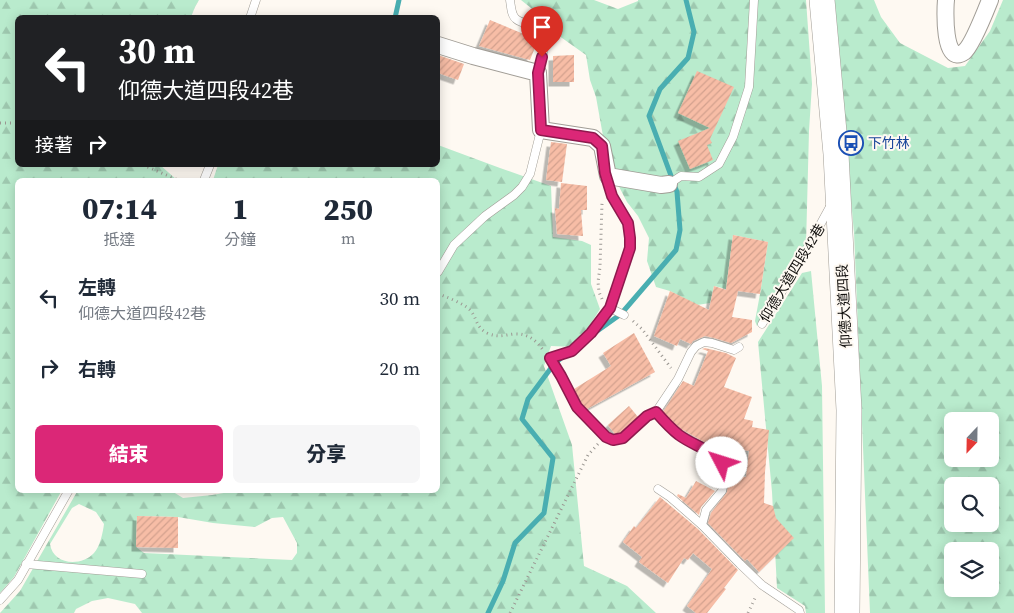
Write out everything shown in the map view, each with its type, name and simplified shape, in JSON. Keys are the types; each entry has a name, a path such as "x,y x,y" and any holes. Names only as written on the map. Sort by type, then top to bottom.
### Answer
{"main road":[{"name":"仰德大道四段","path":"822,0 836,154 849,410 847,613"}],"street":[{"path":"946,0 948,45 952,51 958,54 963,53 967,49 980,26 990,0"},
{"path":"440,46 538,73 541,130 593,138 602,146 608,176 661,185 675,180"}],"lane":[{"path":"251,15 256,0"},
{"path":"510,0 516,19 539,28 545,35 546,40 538,73"},
{"path":"675,180 699,177 718,164 733,137 749,86 754,0"},
{"path":"440,269 454,245 485,216 522,187 530,174 541,130"},
{"path":"602,146 606,178 612,196 628,223 630,248 612,309 572,351 550,358 577,407 606,437 613,440 623,438 647,416 656,412 678,379 691,352 696,346 704,342 734,350 738,347"},
{"name":"仰德大道四段42巷","path":"762,324 797,267 838,193"},
{"path":"612,309 624,316"},
{"path":"656,412 680,436 706,449 722,463 724,470 722,491 706,510 702,525"},
{"path":"658,489 702,525 762,585 799,610 800,613"},
{"path":"0,600 18,580 67,493"},
{"path":"26,564 142,574"}],"path":[{"path":"0,123 15,123"},
{"path":"148,167 173,178"},
{"path":"606,178 601,208 598,282 599,292 605,304 612,309"},
{"path":"440,295 470,309 480,328 487,333 496,336 515,334 527,336 537,342 550,358"},
{"path":"624,316 642,329 678,379"},
{"path":"510,613 588,454 606,437"},
{"path":"748,613 762,585"}],"green space":[{"path":"0,0 199,0 192,15 15,15 15,167 162,167 175,178 15,178 15,493 60,493 14,577 0,593"},
{"path":"521,0 594,0 618,9 638,0 806,0 812,84 806,245 757,326 755,321 768,242 733,235 726,289 714,286 710,303 697,305 670,291 656,287 647,261 649,238 614,177 603,136 596,97 590,80 586,55 555,33"},
{"path":"833,0 874,0 881,17 900,43 948,68 965,66 990,31 1003,0 1014,0 1014,613 870,613 854,233"},
{"path":"440,146 551,186 553,237 582,241 591,245 591,284 600,309 576,347 551,346 544,366 572,445 584,566 627,586 656,613 142,613 135,604 108,598 92,601 76,609 74,613 0,613 20,591 76,493 175,493 183,498 224,493 440,493 440,178 214,178 217,167 440,167","holes":["79,504 96,512 104,524 100,543 94,553 75,562 68,562 56,556 50,544 72,508","137,516 178,517 255,527 272,518 283,517 297,543 297,553 292,560 144,553 136,547"]},
{"path":"811,271 822,386 825,613 806,613 805,606 777,588 772,492 758,342 802,273"}],"building":[{"path":"490,20 538,40 530,60 479,46"},
{"path":"574,55 574,82 553,82 553,56"},
{"path":"440,56 464,64 458,80 440,74"},
{"path":"697,71 734,87 710,139 712,143 707,145 713,160 690,169 678,141 710,128 678,113"},
{"path":"551,142 567,144 562,182 546,180"},
{"path":"561,183 587,186 587,210 581,210 583,236 557,234 555,208 559,209"},
{"path":"733,235 768,242 760,294 738,291 732,317 752,320 752,332 731,343 705,336 693,341 691,344 680,339 677,346 654,336 670,291 709,310 714,286 726,290"},
{"path":"634,333 655,372 587,409 574,389 611,366 603,353"},
{"path":"702,349 726,353 736,358 724,387 752,397 744,419 753,421 752,427 769,430 764,503 773,506 776,518 794,538 759,572 747,559 745,561 708,523 711,513 727,492 730,476 746,477 749,451 708,444 681,429 663,412 683,381 694,386 708,351"},
{"path":"629,406 638,417 620,433 615,434 608,425"},
{"path":"696,481 715,491 701,507 699,515 677,496 678,494 686,498"},
{"path":"660,497 698,529 738,570 707,613 696,613 687,606 712,569 693,553 688,560 684,558 668,583 639,562 642,557 623,542 634,526 636,528"},
{"path":"137,516 178,517 178,548 136,547"}],"waterway":[{"path":"396,15 399,0"},
{"path":"593,334 621,314 676,250 680,230 677,192 649,116 660,89 688,58 694,32 686,0"},
{"path":"488,613 503,581 515,543 544,513 553,458 522,419 528,399 554,364 566,354"}],"place":[{"name":"下竹林","path":"851,143"}],"route":[{"path":"542,57 538,73 541,130 593,138 602,146 606,178 612,196 628,223 630,238 630,248 610,308 591,333 572,351 550,358 577,407 606,437 613,440 623,438 647,416 656,412 680,436 706,449 722,463"}]}
